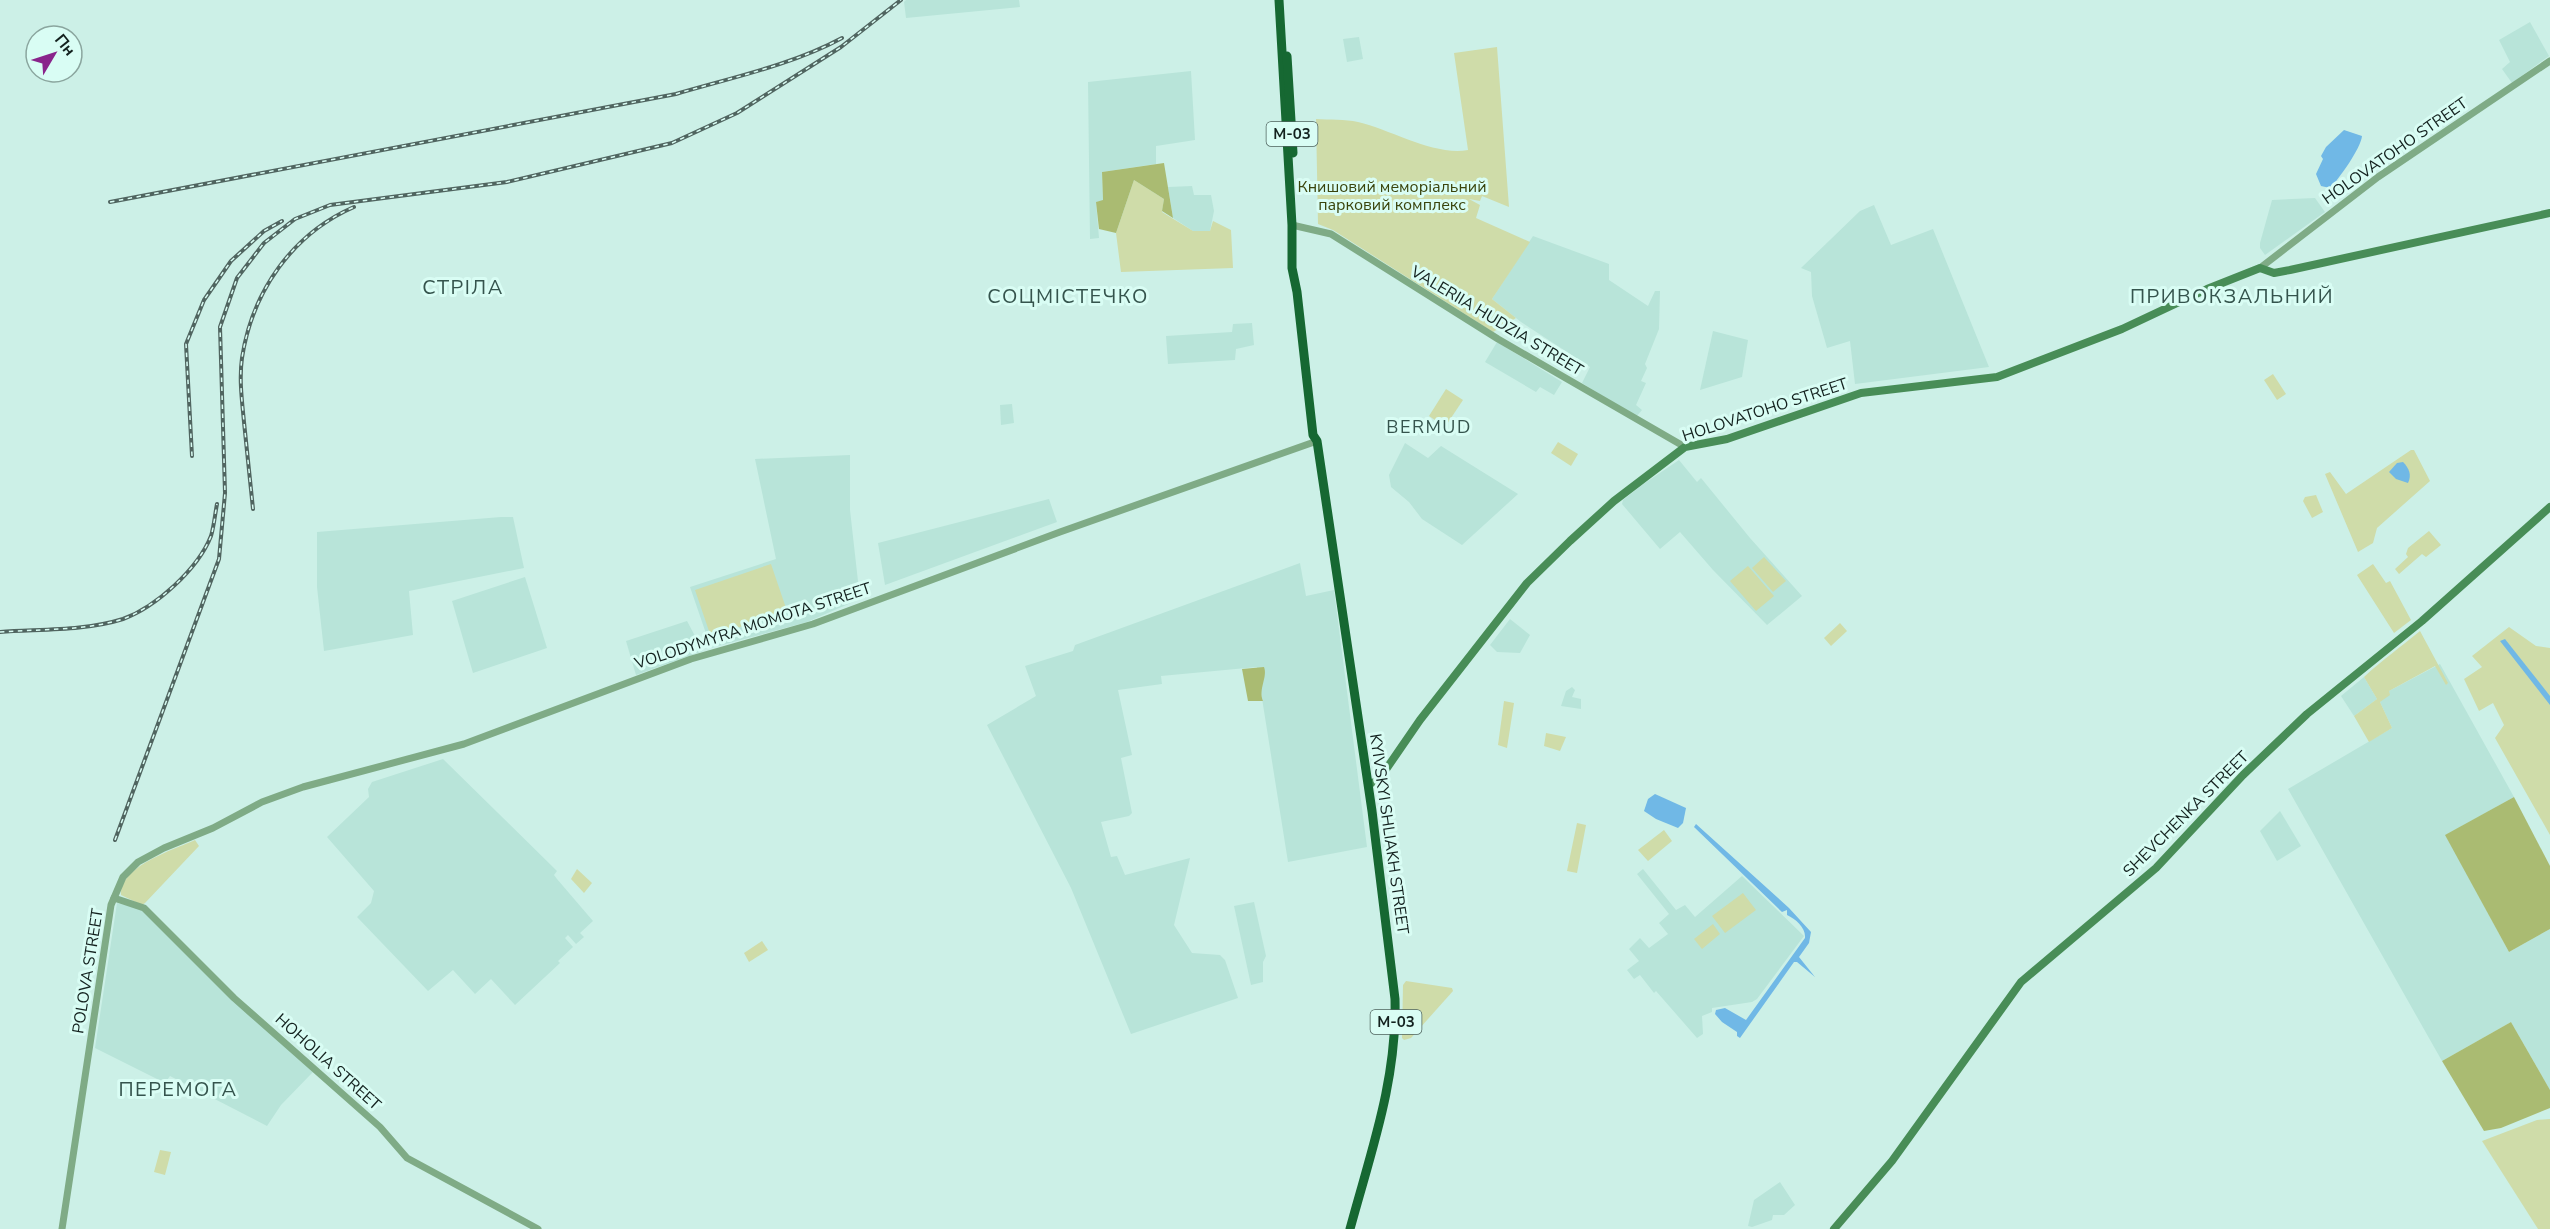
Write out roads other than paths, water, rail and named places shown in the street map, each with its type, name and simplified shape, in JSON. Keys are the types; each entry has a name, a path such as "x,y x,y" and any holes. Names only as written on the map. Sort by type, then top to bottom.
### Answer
{"highway":[{"name":"KYIVSKYI SHLIAKH STREET","path":"1279,0 1295,225"},
{"name":"KYIVSKYI SHLIAKH STREET","path":"1284,0 1297,267 1302,291 1319,434 1317,441 1394,978 1396,1038 1383,1108 1350,1229"}],"main road":[{"name":"HOLOVATOHO STREET","path":"1368,784 1378,781 1420,720 1527,584 1614,501 1685,447 1727,439 1861,393 1997,377 2016,372 2260,268 2274,273 2290,270 2550,213"},
{"name":"SHEVCHENKA STREET","path":"1834,1229 1892,1161 2021,982 2156,868 2243,775 2307,714 2422,621 2550,507"}],"street":[{"name":"HOLOVATOHO STREET","path":"2260,268 2378,177 2550,61"},
{"name":"VALERIIA HUDZIA STREET","path":"1295,225 1331,234 1498,339 1685,447"},
{"name":"VOLODYMYRA MOMOTA STREET","path":"262,802 303,787 464,744 691,659 813,624 1049,536 1317,441"},
{"name":"POLOVA STREET","path":"62,1229 114,898 123,877 143,859 213,828 262,802"},
{"name":"HOHOLIA STREET","path":"114,898 144,908 234,998 365,1113 407,1158 538,1229"}],"water":[{"path":"2344,130 2362,136 2361,141 2334,184 2330,188 2321,186 2316,174 2323,159 2321,156 2326,147"},
{"path":"2403,462 2409,472 2408,483 2396,479 2389,472 2397,463"},
{"path":"2505,639 2550,696 2550,705 2500,641"},
{"path":"1655,794 1686,808 1683,823 1678,828 1644,811 1648,799"},
{"path":"1696,824 1789,908 1811,932 1809,943 1799,957 1815,977 1794,962 1740,1038 1737,1032 1715,1014 1716,1010 1725,1008 1746,1020 1805,938 1805,934 1800,924 1787,915 1787,910 1782,912 1694,827"}],"railway":[{"path":"115,840 219,559 225,493 220,327 237,278 264,243 295,219 330,205 507,182 672,143 737,113 841,47 901,0"},
{"path":"110,202 676,94 803,56 842,38"},
{"path":"253,509 242,406 241,366 247,334 255,310 265,288 294,249 312,233 354,207"},
{"path":"192,456 186,344 204,300 231,261 264,231 282,221"},
{"path":"0,632 93,626 123,619 149,606 186,574 205,549 211,536 217,504"}],"district":[{"name":"СТРІЛА","path":"463,287"},
{"name":"СОЦМІСТЕЧКО","path":"1068,296"},
{"name":"ПРИВОКЗАЛЬНИЙ","path":"2232,296"},
{"name":"BERMUD","path":"1429,427"},
{"name":"ПЕРЕМОГА","path":"178,1089"}],"park label":[{"name":"Книшовий меморіальний парковий комплекс","path":"1392,196"}]}
